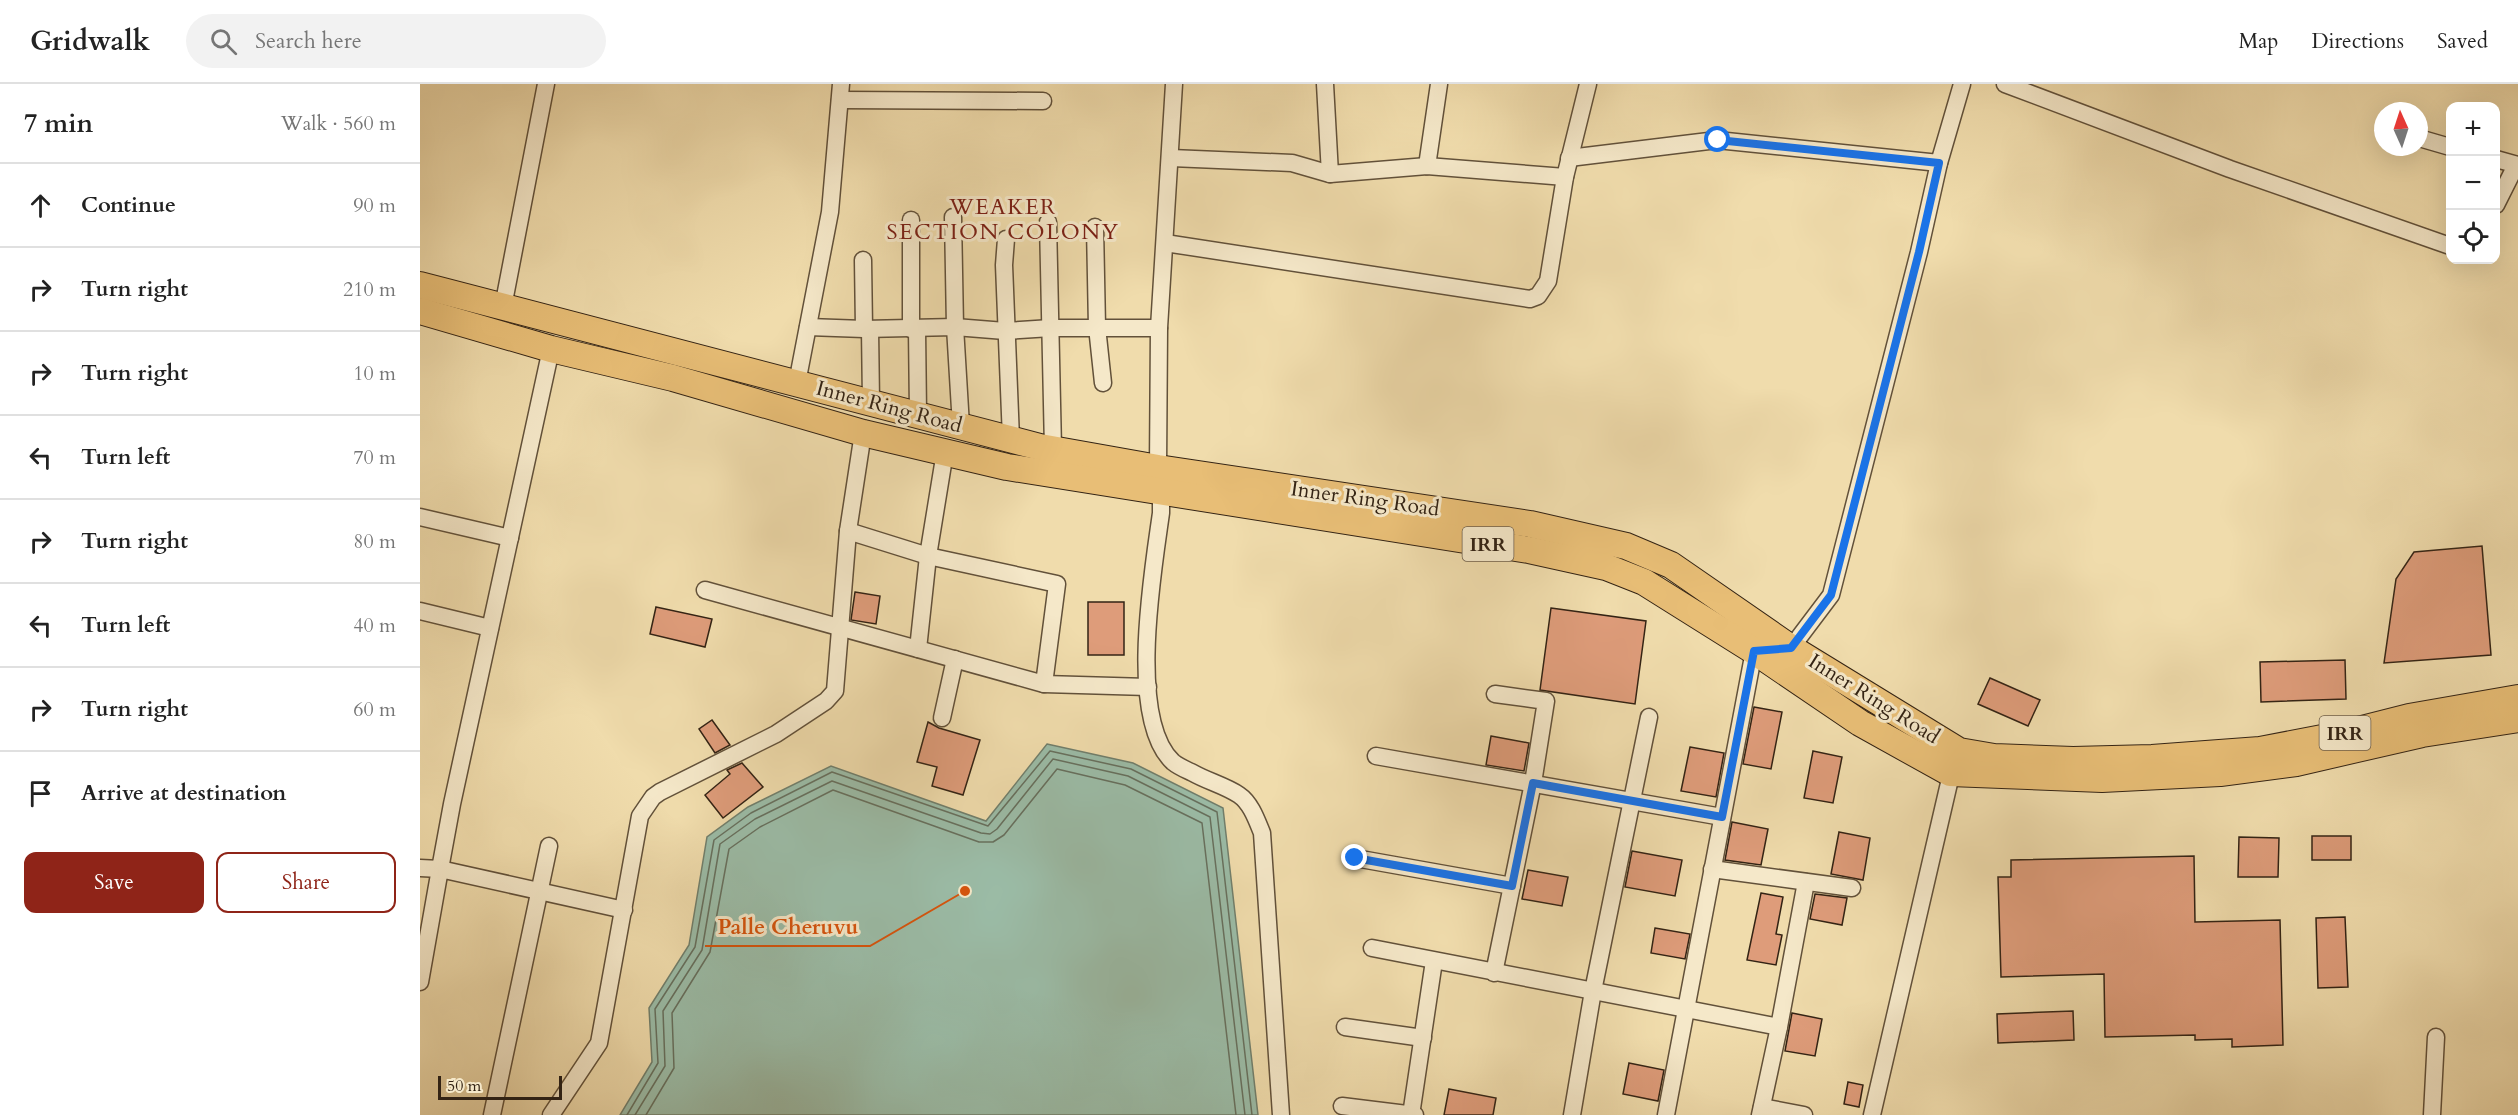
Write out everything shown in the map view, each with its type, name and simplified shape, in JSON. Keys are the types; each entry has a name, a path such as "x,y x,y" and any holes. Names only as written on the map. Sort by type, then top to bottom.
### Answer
{"highway":[{"name":"Inner Ring Road","path":"420,285 1053,449 1160,481 1529,550 1606,567 1644,582 1754,651 1860,723 1954,762 2102,779 2220,773 2296,763 2422,734 2518,719"},
{"name":"Inner Ring Road","path":"420,311 551,349 673,378 863,433 1007,467 1160,481 1530,524 1626,546 1671,565 1954,762 1994,756 2073,760 2152,758 2260,750 2338,735 2409,717 2518,698"}],"street":[{"path":"503,306 546,84"},
{"path":"1174,84 1166,243 1159,327 1160,481 1145,645 1148,687 1156,737 1173,762 1239,795 1255,815 1262,833 1281,1115"},
{"path":"1326,84 1330,174"},
{"path":"1427,166 1438,84"},
{"path":"1166,243 1530,299 1538,296 1548,281 1564,177 1588,84"},
{"path":"1665,1115 1754,651 1791,648 1831,595 1919,252 1939,163 1962,84"},
{"path":"2005,84 2230,169 2446,244"},
{"path":"797,383 830,212 841,92 1043,101"},
{"path":"1569,158 1718,140 1939,163"},
{"path":"2428,141 2446,146"},
{"path":"1171,158 1292,164 1330,174 1427,166 1564,177"},
{"path":"2500,160 2517,165 2500,197"},
{"path":"953,217 955,327 961,426"},
{"path":"911,220 918,414"},
{"path":"1048,222 1053,449"},
{"path":"1095,227 1097,327 1103,383"},
{"path":"1006,239 1005,331 1011,439"},
{"path":"862,260 871,402"},
{"path":"808,327 867,329 955,327 1005,331 1051,328 1159,327"},
{"path":"420,982 452,804 551,349"},
{"path":"551,1115 599,1043 640,816 646,806 660,792 776,734 826,701 835,691 848,531 863,433"},
{"path":"918,649 928,556 945,452"},
{"path":"420,517 510,538"},
{"path":"848,531 928,556 1057,584 1044,684"},
{"path":"705,590 1044,684 1148,687"},
{"path":"420,610 490,628"},
{"path":"942,718 955,659"},
{"path":"1494,973 1533,783 1546,702 1495,694"},
{"path":"1572,1115 1593,991 1649,717"},
{"path":"1376,756 1631,799 1722,817"},
{"path":"1872,1115 1954,762"},
{"path":"492,1115 549,846"},
{"path":"1355,858 1512,886"},
{"path":"420,868 440,869 624,910"},
{"path":"1713,869 1852,888"},
{"path":"1804,1115 1761,1111 1806,882"},
{"path":"1372,948 1779,1027"},
{"path":"1342,1106 1412,1115 1434,961"},
{"path":"1345,1027 1423,1038"},
{"path":"2433,1115 2436,1037"}],"water":[{"path":"1047,744 1133,763 1223,808 1258,1115 620,1115 652,1062 649,1008 689,945 707,837 748,807 831,766 986,821"}],"building":[{"path":"2482,546 2491,655 2384,663 2396,579 2414,552"},
{"path":"855,592 880,596 876,624 851,620"},
{"path":"1088,602 1124,602 1124,655 1088,655"},
{"path":"656,607 712,619 705,647 650,634"},
{"path":"1551,608 1646,621 1635,704 1540,690"},
{"path":"2345,660 2346,699 2261,702 2260,662"},
{"path":"1990,678 2040,700 2028,726 1978,704"},
{"path":"1754,707 1782,712 1771,769 1743,764"},
{"path":"712,720 730,745 715,753 699,729"},
{"path":"928,722 939,728 980,740 963,795 932,786 937,767 917,762"},
{"path":"1491,736 1529,743 1524,771 1486,765"},
{"path":"1690,747 1724,753 1716,797 1681,791"},
{"path":"1813,751 1842,757 1833,803 1804,798"},
{"path":"742,763 763,787 723,818 705,795 730,774 727,770"},
{"path":"1732,822 1768,829 1761,865 1725,860"},
{"path":"1839,832 1870,838 1863,880 1831,874"},
{"path":"2312,836 2351,836 2351,860 2312,860"},
{"path":"2239,837 2279,838 2278,877 2238,877"},
{"path":"1632,851 1682,860 1675,896 1625,887"},
{"path":"2194,856 2195,922 2280,920 2283,1045 2232,1047 2232,1039 2195,1040 2195,1035 2105,1037 2104,974 2001,977 1998,877 2011,877 2011,860"},
{"path":"1528,870 1568,877 1562,906 1522,899"},
{"path":"1761,893 1783,897 1776,934 1782,935 1776,965 1747,960"},
{"path":"1815,894 1847,898 1842,925 1810,919"},
{"path":"2345,917 2348,987 2318,988 2316,918"},
{"path":"1655,928 1690,934 1685,959 1651,953"},
{"path":"2073,1011 2074,1040 1998,1043 1997,1014"},
{"path":"1792,1013 1822,1019 1815,1056 1785,1051"},
{"path":"1629,1063 1664,1070 1658,1101 1623,1094"},
{"path":"1848,1082 1863,1085 1859,1107 1844,1104"},
{"path":"1449,1089 1496,1098 1493,1115 1444,1115"}],"place":[{"name":"Palle Cheruvu","path":"965,891"}],"district":[{"name":"WEAKER SECTION COLONY","path":"1003,220"}],"route":[{"path":"1355,858 1512,886 1533,783 1722,817 1754,651 1791,648 1831,595 1919,252 1939,163 1718,140"}]}
